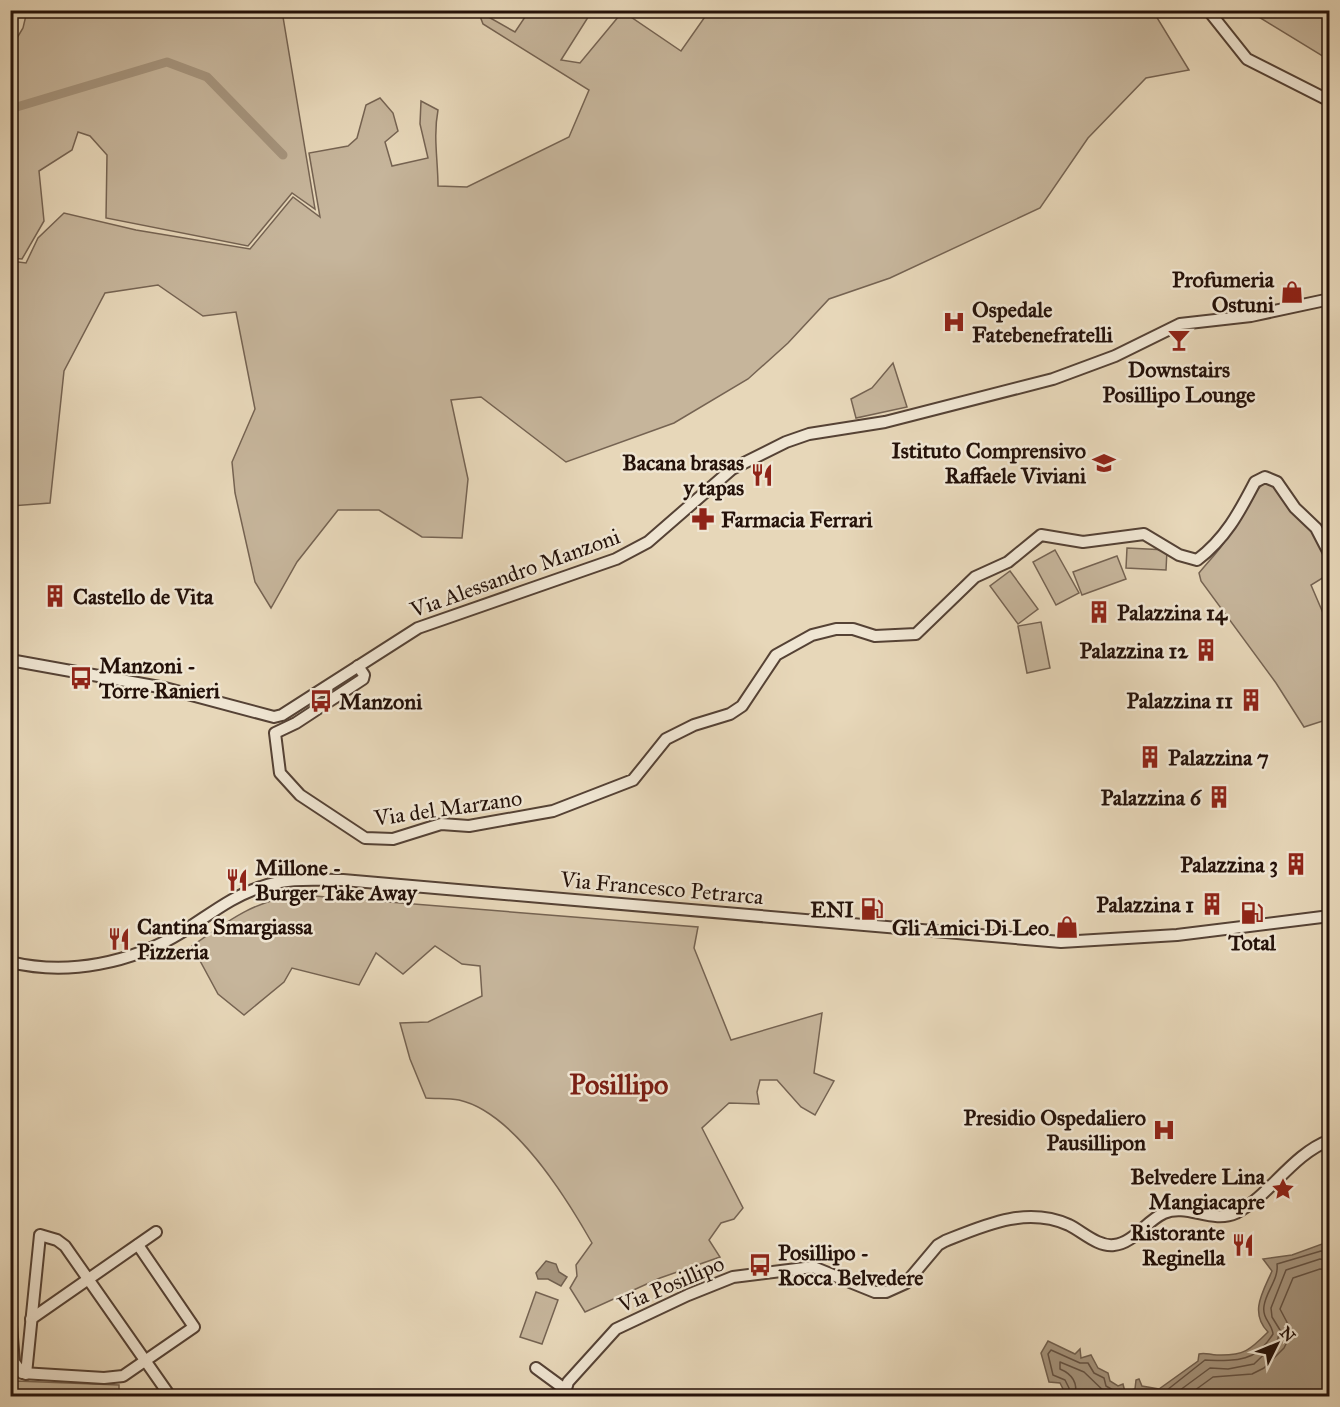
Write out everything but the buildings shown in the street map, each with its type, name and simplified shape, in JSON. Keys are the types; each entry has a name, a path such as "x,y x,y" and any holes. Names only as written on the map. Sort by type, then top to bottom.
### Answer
{"street":[{"path":"1208,10 1247,59 1329,101"},
{"name":"Via Alessandro Manzoni","path":"10,660 165,688 274,717 292,710 418,628 616,559 648,542 732,469 786,442 809,434 908,417 1053,379 1115,356 1180,324 1251,316 1329,299"},
{"name":"Via del Marzano","path":"358,666 364,675 363,679 296,723 275,733 280,773 300,795 335,821 365,838 393,839 441,825 469,826 553,812 612,790 633,780 666,740 694,726 730,714 742,706 769,662 787,647 812,635 836,629 853,629 875,636 911,636 920,631 975,577 1008,562 1041,536 1083,542 1144,534 1179,555 1197,560 1217,546 1245,504 1255,482 1265,477 1277,482 1295,508 1316,528 1329,555"},
{"name":"Via Francesco Petrarca","path":"10,962 67,967 109,962 159,945 238,896 262,886 291,879 343,880 1060,942 1177,935 1329,916"},
{"name":"Via Posillipo","path":"565,1393 577,1372 616,1329 742,1275 813,1267 875,1292 886,1292 906,1283 938,1245 996,1221 1016,1217 1052,1219 1095,1240 1116,1245 1124,1242 1150,1220 1169,1211 1219,1218 1238,1212 1302,1156 1329,1140"},
{"path":"31,1319 156,1232"},
{"path":"26,1374 40,1235 62,1243 170,1396"},
{"path":"10,1313 14,1362 17,1369 26,1374 115,1378 128,1375 194,1327 138,1245"},
{"path":"536,1368 565,1393"}],"shaded area":[{"path":"27,11 282,11 315,209 292,193 248,246 106,218 107,155 90,136 78,132 72,150 39,171 44,221 22,259 11,258 11,48 23,28"},
{"path":"478,11 515,32 529,11 592,11 561,60 580,63 619,16 628,15 631,11 635,11 631,17 681,51 709,11 1153,11 1189,70 1146,78 1088,138 1040,208 890,278 829,299 788,343 748,379 674,423 566,462 481,397 451,400 468,479 462,538 422,537 379,510 338,510 297,562 271,608 255,582 235,493 232,462 255,409 236,312 203,316 158,285 105,293 64,371 50,503 11,506 11,261 26,263 38,238 64,213 136,230 250,249 293,197 320,217 309,153 348,146 357,138 366,105 380,98 393,113 398,131 385,142 392,166 428,158 420,124 421,101 438,110 436,139 438,186 467,187 569,137 589,90 483,24"},
{"path":"1249,11 1329,11 1329,60"},
{"path":"893,363 907,407 856,418 851,399 872,388"},
{"path":"1265,482 1274,484 1309,526 1317,537 1327,561 1329,574 1311,585 1329,627 1329,719 1304,727 1276,683 1201,581 1199,573 1223,544"},
{"path":"1127,548 1167,550 1166,570 1126,568"},
{"path":"1055,550 1079,593 1056,605 1033,562"},
{"path":"1117,556 1126,579 1082,595 1073,572"},
{"path":"1010,571 1038,609 1018,624 990,586"},
{"path":"1041,622 1050,668 1027,673 1018,626"},
{"path":"302,895 698,927 694,948 731,1040 822,1013 814,1073 834,1081 815,1115 801,1107 777,1080 760,1080 757,1092 759,1104 729,1103 702,1128 743,1208 734,1219 721,1223 709,1240 720,1257 660,1278 585,1312 570,1288 577,1276 576,1265 592,1243 553,1181 518,1138 499,1121 479,1108 459,1100 426,1098 410,1059 400,1023 428,1022 482,996 480,966 462,964 435,946 403,974 376,953 359,985 292,968 284,982 244,1015 218,994 192,946 244,912 271,901"},
{"path":"536,1292 558,1300 542,1344 520,1337"},
{"path":"16,1381 119,1385 119,1396 12,1396 11,1386"}],"water":[{"path":"1322,1244 1330,1249 1329,1396 1062,1396 1063,1389 1060,1383 1049,1382 1041,1353 1048,1341 1075,1354 1080,1349 1081,1358 1091,1355 1098,1368 1108,1373 1110,1381 1118,1386 1123,1384 1125,1392 1135,1389 1136,1380 1139,1379 1142,1386 1159,1389 1198,1361 1199,1354 1226,1355 1246,1351 1268,1332 1259,1317 1259,1309 1262,1294 1272,1271 1263,1259 1292,1255"},
{"path":"546,1261 556,1264 559,1272 567,1277 561,1286 548,1279 538,1279 536,1273"}],"waterway":[{"path":"10,109 167,62 207,77 283,155"}],"place":[{"name":"Profumeria Ostuni","path":"1292,292"},
{"name":"Ospedale Fatebenefratelli","path":"954,322"},
{"name":"Downstairs Posillipo Lounge","path":"1179,340"},
{"name":"Istituto Comprensivo Raffaele Viviani","path":"1104,463"},
{"name":"Bacana brasas y tapas","path":"762,475"},
{"name":"Farmacia Ferrari","path":"703,519"},
{"name":"Castello de Vita","path":"55,596"},
{"name":"Palazzina 14","path":"1099,612"},
{"name":"Palazzina 12","path":"1206,650"},
{"name":"Manzoni - Torre Ranieri","path":"81,678"},
{"name":"Palazzina 11","path":"1251,700"},
{"name":"Manzoni","path":"321,701"},
{"name":"Palazzina 7","path":"1150,757"},
{"name":"Palazzina 6","path":"1219,797"},
{"name":"Palazzina 3","path":"1296,864"},
{"name":"Millone - Burger Take Away","path":"237,880"},
{"name":"Palazzina 1","path":"1212,904"},
{"name":"ENI","path":"872,909"},
{"name":"Total","path":"1252,913"},
{"name":"Gli Amici Di Leo","path":"1067,927"},
{"name":"Cantina Smargiassa Pizzeria","path":"119,939"},
{"name":"Presidio Ospedaliero Pausillipon","path":"1164,1130"},
{"name":"Belvedere Lina Mangiacapre","path":"1283,1189"},
{"name":"Ristorante Reginella","path":"1243,1245"},
{"name":"Posillipo - Rocca Belvedere","path":"760,1265"}],"district":[{"name":"Posillipo","path":"619,1084"}]}
